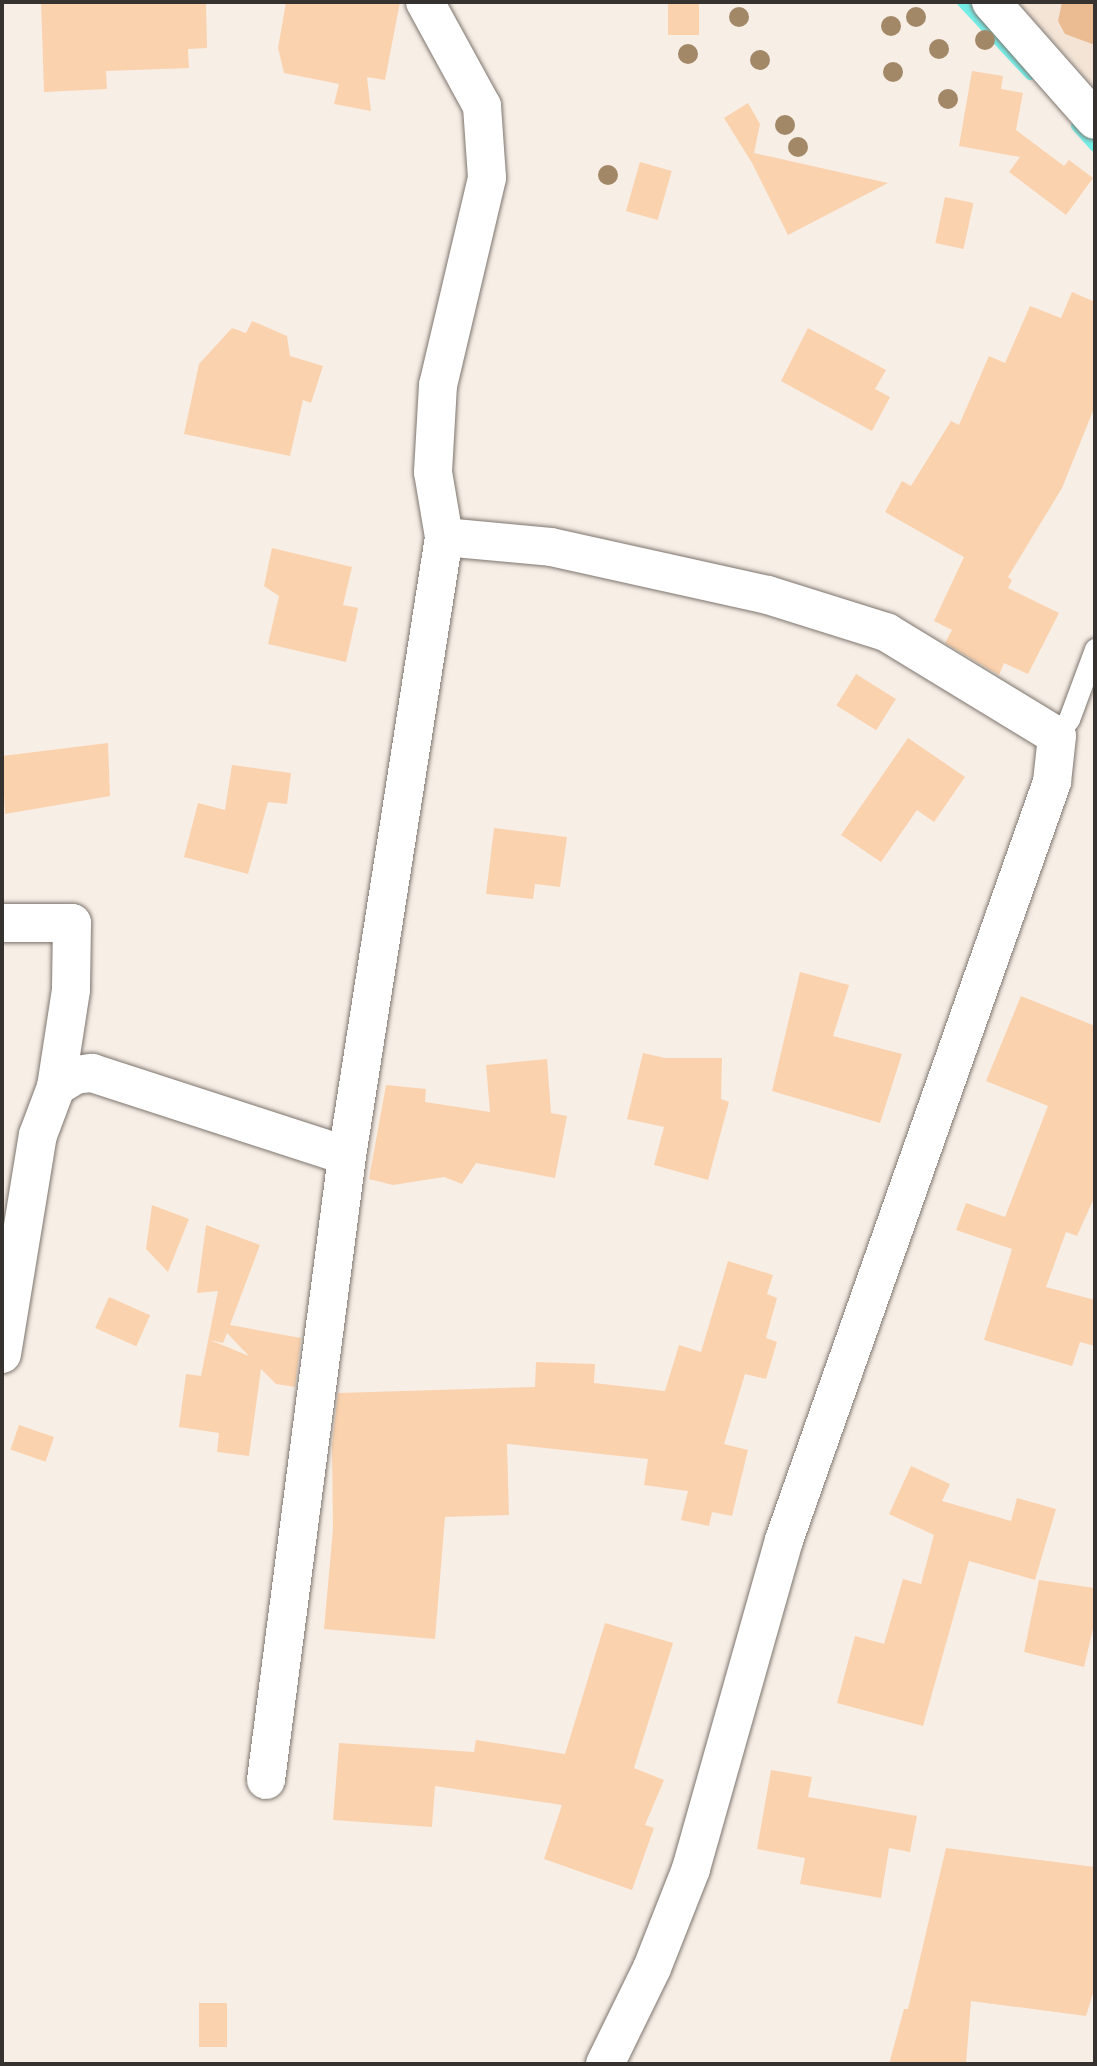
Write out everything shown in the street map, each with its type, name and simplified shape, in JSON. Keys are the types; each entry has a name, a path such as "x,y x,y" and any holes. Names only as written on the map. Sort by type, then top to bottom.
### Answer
{"street":[{"path":"265,1780 347,1156 444,537 433,472 438,386 487,178 482,106 425,2"},
{"path":"991,2 1095,120"},
{"path":"444,537 551,547 768,595 886,632 1057,736 1052,782 784,1540 691,1869 652,1968 616,2034 605,2064"},
{"path":"2,923 72,923 71,990 56,1087 38,1135 2,1354"},
{"path":"56,1087 75,1075 92,1073 347,1156"}],"lane":[{"path":"1057,736 1069,719 1095,649"}],"shaded area":[{"path":"1018,2 1095,2 1095,88 1037,23"},
{"path":"1062,2 1095,2 1095,45 1065,34 1058,21"}],"building":[{"path":"41,2 206,2 207,48 188,49 189,68 106,71 107,89 44,92"},
{"path":"286,2 400,2 385,80 367,77 371,111 334,104 339,84 284,73 278,48"},
{"path":"668,2 699,2 699,35 668,35"},
{"path":"972,71 1003,76 1001,89 1023,93 1016,130 1064,166 1069,160 1093,178 1066,215 1009,172 1020,157 959,146"},
{"path":"748,103 760,124 754,153 888,183 788,235 752,163 724,118"},
{"path":"640,162 672,171 658,220 626,211"},
{"path":"945,197 973,203 964,249 935,243"},
{"path":"1072,292 1095,302 1095,406 1062,488 1008,577 1012,580 1008,588 1059,613 1028,674 1004,663 999,675 945,643 952,630 934,621 964,557 885,512 902,481 911,486 951,421 959,425 989,356 1005,363 1030,306 1061,318"},
{"path":"252,321 287,336 290,356 323,366 311,403 303,400 290,456 184,434 199,364 232,328 246,333"},
{"path":"808,328 886,370 875,389 890,397 872,431 781,381"},
{"path":"272,548 352,567 343,605 358,608 346,662 268,644 279,596 264,586"},
{"path":"856,674 896,699 876,730 836,705"},
{"path":"908,738 965,777 934,822 917,810 881,862 841,835"},
{"path":"108,743 110,796 5,814 2,756"},
{"path":"232,765 291,773 287,804 268,802 248,874 184,857 198,803 225,810"},
{"path":"494,828 567,837 560,887 535,884 533,899 486,894"},
{"path":"800,972 849,985 833,1036 902,1054 880,1123 772,1091"},
{"path":"1021,996 1095,1026 1095,1196 1077,1236 1066,1232 1046,1287 1095,1300 1095,1346 1080,1342 1072,1366 984,1340 1012,1249 956,1230 966,1203 1005,1217 1048,1106 986,1081"},
{"path":"643,1053 665,1058 722,1058 721,1099 729,1102 708,1180 654,1165 664,1127 627,1119"},
{"path":"547,1059 551,1113 567,1116 555,1178 476,1163 462,1184 444,1177 393,1185 369,1179 386,1085 426,1089 425,1102 490,1112 486,1065"},
{"path":"152,1205 189,1219 168,1272 146,1249"},
{"path":"206,1225 260,1245 230,1325 301,1338 295,1387 276,1384 261,1369 249,1456 217,1452 219,1433 179,1427 186,1374 201,1376 218,1291 197,1293","holes":["227,1333 249,1356 210,1340 223,1343"]},
{"path":"728,1261 773,1275 767,1294 777,1298 766,1338 777,1342 766,1379 745,1374 724,1444 748,1450 732,1516 712,1512 709,1526 681,1520 688,1491 644,1485 648,1459 507,1444 509,1515 445,1517 435,1639 324,1629 333,1529 332,1445 338,1393 535,1387 536,1362 595,1364 594,1383 665,1391 679,1345 701,1352"},
{"path":"109,1297 150,1315 136,1346 95,1328"},
{"path":"19,1425 54,1437 46,1462 11,1450"},
{"path":"911,1466 950,1484 942,1501 1011,1521 1017,1498 1056,1509 1035,1580 969,1561 923,1726 837,1703 855,1636 884,1644 903,1579 921,1584 934,1535 889,1514"},
{"path":"1039,1580 1095,1588 1095,1620 1084,1667 1024,1652"},
{"path":"605,1623 673,1643 634,1768 664,1780 645,1825 654,1828 632,1890 544,1859 562,1805 435,1786 432,1827 333,1820 339,1743 474,1752 476,1740 565,1754"},
{"path":"771,1770 812,1777 808,1797 917,1816 910,1852 889,1848 881,1898 800,1884 805,1858 757,1849"},
{"path":"946,1848 1095,1867 1095,1987 1086,2016 971,2001 966,2064 889,2064 904,2009 908,2009"},
{"path":"199,2003 227,2003 227,2047 199,2047"}],"waterway":[{"path":"962,2 1030,75"},
{"path":"1076,126 1095,147"}]}
